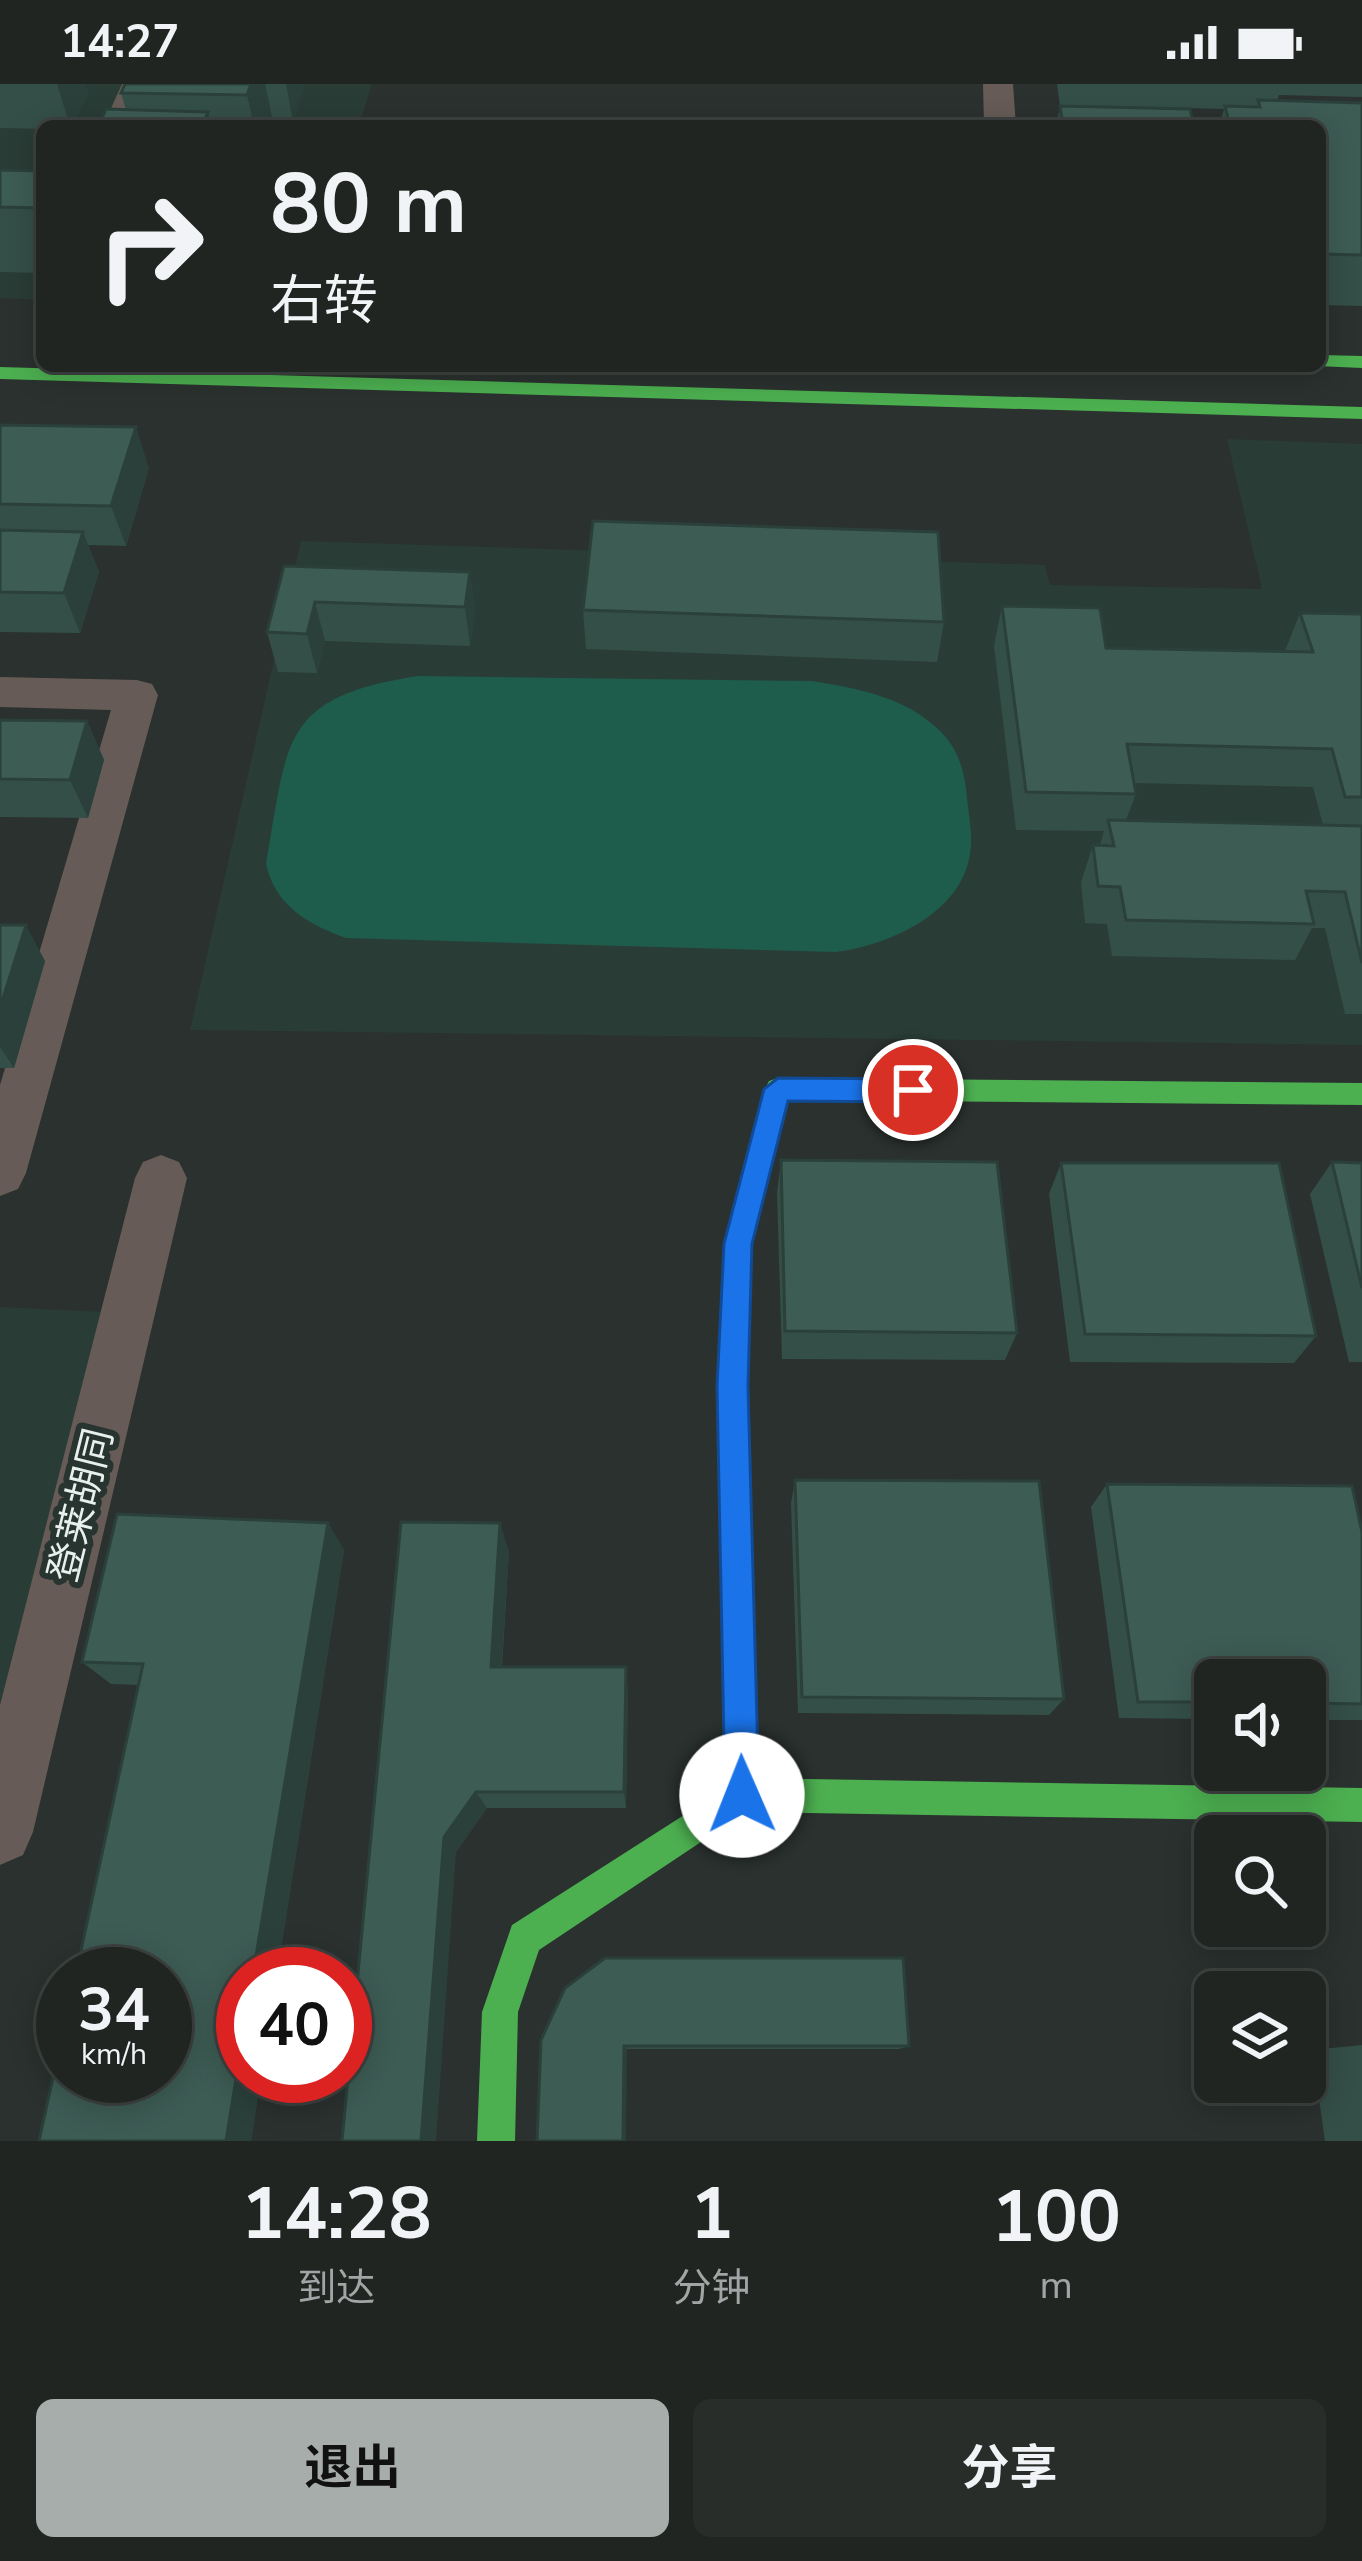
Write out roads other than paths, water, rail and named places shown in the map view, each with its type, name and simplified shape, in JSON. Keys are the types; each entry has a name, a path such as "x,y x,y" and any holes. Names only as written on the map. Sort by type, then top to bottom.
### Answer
{"street":[{"path":"998,84 1000,120"},
{"path":"1326,361 1362,362"},
{"path":"0,374 1362,413"},
{"path":"0,692 137,695 0,1173"},
{"path":"742,1795 733,1386 738,1244 778,1089 1362,1094"},
{"name":"登莱胡同","path":"0,1832 160,1178"},
{"path":"496,2141 500,2012 525,1938 742,1795 1362,1805"}],"lane":[{"path":"114,120 130,84"}]}
